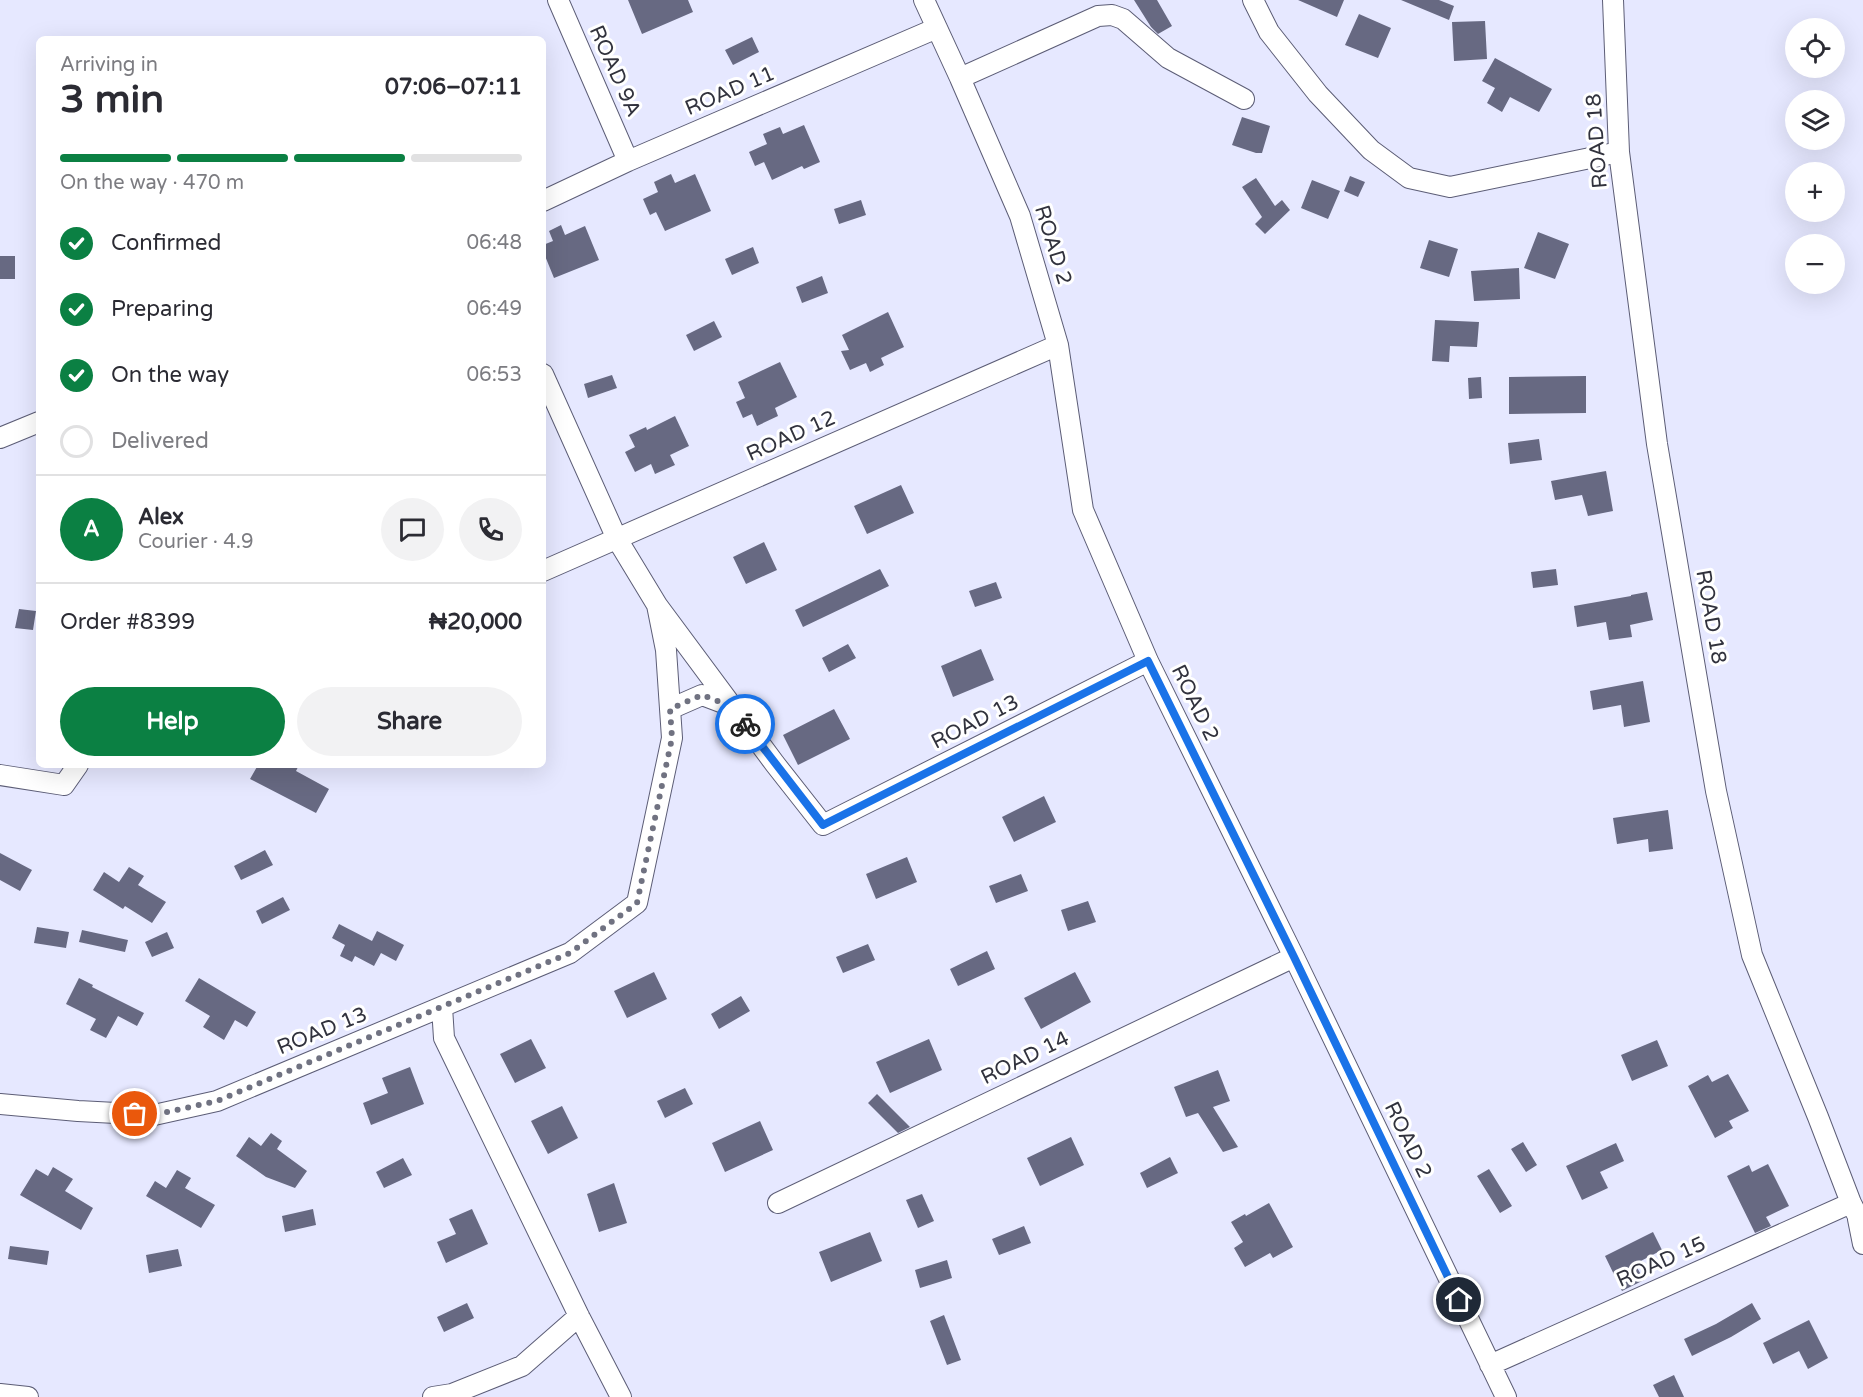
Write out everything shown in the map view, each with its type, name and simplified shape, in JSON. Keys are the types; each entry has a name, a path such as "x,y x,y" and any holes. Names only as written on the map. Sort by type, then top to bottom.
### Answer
{"street":[{"name":"ROAD 9A","path":"558,0 628,161"},
{"name":"ROAD 2","path":"924,0 1020,216 1058,345 1083,510 1148,661 1294,957 1506,1397"},
{"path":"1253,0 1269,32 1318,94 1371,150 1409,178 1450,188 1619,152"},
{"name":"ROAD 18","path":"1613,0 1619,152 1657,444 1716,790 1752,955 1857,1216 1863,1244"},
{"path":"960,78 1098,16 1112,15 1123,19 1168,58 1244,99"},
{"name":"ROAD 11","path":"546,200 628,161 937,28"},
{"name":"ROAD 12","path":"546,571 1058,345"},
{"path":"546,381 617,539 657,605 731,706"},
{"path":"0,438 36,423"},
{"path":"657,605 666,650 670,709 702,695 731,706"},
{"name":"ROAD 13","path":"731,706 823,825 1148,661"},
{"name":"ROAD 13","path":"0,1104 78,1112 154,1115 217,1101 570,953 637,903 672,738 670,709"},
{"path":"0,775 64,785 76,768"},
{"name":"ROAD 14","path":"778,1203 1294,957"},
{"path":"442,1007 444,1038 579,1316 621,1397"},
{"name":"ROAD 15","path":"1490,1365 1857,1216"},
{"path":"433,1397 452,1394 522,1366 579,1316"},
{"path":"0,1394 28,1397"}],"building":[{"path":"628,0 688,0 693,12 642,34"},
{"path":"1134,0 1157,0 1172,26 1158,34"},
{"path":"1298,0 1344,0 1337,17"},
{"path":"1401,0 1439,0 1454,6 1449,20"},
{"path":"1359,14 1391,28 1378,58 1345,45"},
{"path":"1485,21 1487,59 1454,61 1452,22"},
{"path":"752,37 759,52 733,65 725,50"},
{"path":"1495,58 1552,89 1539,112 1510,97 1502,112 1487,103 1495,88 1482,81"},
{"path":"1242,117 1270,126 1262,153 1232,145"},
{"path":"804,125 820,162 804,169 802,166 772,180 764,162 755,166 749,152 767,144 763,134 780,127 783,134"},
{"path":"671,174 675,183 695,174 711,211 665,231 656,212 650,215 643,199 658,192 654,182"},
{"path":"1350,176 1365,182 1358,197 1344,191"},
{"path":"1256,178 1275,206 1282,200 1290,210 1265,234 1255,224 1262,217 1242,187"},
{"path":"1312,180 1340,191 1328,219 1301,208"},
{"path":"861,200 866,215 839,224 834,209"},
{"path":"561,225 565,235 585,226 599,260 554,278 546,258 546,244 553,241 549,231"},
{"path":"1538,232 1569,244 1555,279 1524,268"},
{"path":"1429,240 1458,249 1449,277 1420,268"},
{"path":"753,247 759,263 732,275 725,259"},
{"path":"0,256 15,256 15,279 0,279"},
{"path":"1519,268 1520,299 1474,301 1471,271"},
{"path":"822,276 828,293 802,303 796,287"},
{"path":"888,312 904,347 881,358 884,365 870,372 866,363 850,370 841,351 849,350 842,335"},
{"path":"1435,320 1479,322 1477,347 1450,346 1449,362 1432,361"},
{"path":"714,321 722,337 694,351 686,335"},
{"path":"780,362 797,397 775,408 778,416 757,426 752,414 743,418 736,402 745,398 738,382"},
{"path":"612,375 617,388 588,398 584,384"},
{"path":"1586,376 1586,413 1509,414 1509,377"},
{"path":"1481,377 1482,398 1469,399 1468,378"},
{"path":"675,416 689,446 670,455 675,465 655,474 651,464 635,472 625,452 635,447 629,435 646,427 647,430"},
{"path":"1539,439 1542,460 1510,464 1508,443"},
{"path":"1606,471 1613,511 1588,516 1582,495 1555,500 1551,481"},
{"path":"901,485 914,513 867,534 854,506"},
{"path":"764,542 777,570 746,584 733,557"},
{"path":"880,569 889,586 803,627 795,610"},
{"path":"1556,569 1558,585 1533,588 1531,572"},
{"path":"996,582 1002,598 975,607 969,591"},
{"path":"1647,592 1653,620 1630,625 1632,637 1609,640 1606,622 1577,627 1574,606"},
{"path":"19,609 36,611 33,630 15,628"},
{"path":"848,644 856,658 829,672 822,658"},
{"path":"981,649 994,680 953,697 941,666"},
{"path":"1643,681 1650,722 1624,727 1621,705 1593,710 1590,691"},
{"path":"834,709 850,739 798,765 783,735"},
{"path":"256,768 298,768 296,771 329,789 316,813 250,779"},
{"path":"1044,796 1056,822 1014,842 1002,817"},
{"path":"1668,810 1673,849 1649,852 1648,839 1617,844 1613,818"},
{"path":"265,850 273,865 241,880 234,866"},
{"path":"0,853 32,870 20,891 0,880"},
{"path":"907,857 917,882 876,899 866,874"},
{"path":"129,867 144,876 138,885 166,902 152,923 125,906 123,909 93,890 104,872 119,882"},
{"path":"1021,874 1028,891 996,903 989,886"},
{"path":"283,897 290,910 262,924 256,911"},
{"path":"1088,901 1096,922 1068,931 1061,910"},
{"path":"339,924 372,941 377,931 404,945 396,961 381,953 374,966 355,956 352,962 340,956 345,945 332,938"},
{"path":"37,927 69,932 66,948 34,943"},
{"path":"82,930 128,940 125,952 79,942"},
{"path":"167,932 174,948 152,957 145,942"},
{"path":"868,944 875,960 843,973 836,957"},
{"path":"987,951 995,969 958,986 950,969"},
{"path":"654,972 667,999 627,1018 614,991"},
{"path":"1075,972 1091,1002 1041,1029 1024,998"},
{"path":"79,978 144,1013 137,1026 118,1016 106,1038 90,1030 96,1019 66,1004"},
{"path":"199,978 256,1012 247,1027 235,1020 224,1040 203,1027 210,1016 185,1001"},
{"path":"741,996 750,1011 719,1029 711,1014"},
{"path":"531,1039 546,1068 515,1083 500,1054"},
{"path":"929,1039 942,1070 890,1093 876,1062"},
{"path":"1657,1040 1668,1066 1632,1081 1621,1055"},
{"path":"410,1067 424,1104 371,1125 363,1103 388,1093 382,1078"},
{"path":"1218,1070 1230,1101 1213,1107 1238,1147 1223,1152 1198,1113 1186,1117 1174,1087"},
{"path":"1728,1074 1749,1111 1729,1121 1733,1128 1715,1138 1688,1086 1708,1075 1712,1082"},
{"path":"685,1088 693,1104 665,1118 657,1101"},
{"path":"877,1094 910,1127 898,1133 868,1103"},
{"path":"562,1106 578,1138 548,1154 531,1121"},
{"path":"760,1121 773,1150 725,1172 712,1143"},
{"path":"271,1133 282,1141 277,1149 307,1171 295,1188 266,1177 236,1156 249,1137 261,1146"},
{"path":"1071,1137 1084,1165 1040,1186 1027,1158"},
{"path":"1523,1142 1537,1165 1526,1172 1511,1149"},
{"path":"1616,1143 1624,1161 1600,1172 1608,1188 1582,1200 1566,1166"},
{"path":"1170,1157 1178,1173 1147,1188 1140,1173"},
{"path":"403,1158 412,1175 384,1188 376,1172"},
{"path":"1768,1164 1789,1206 1766,1217 1771,1226 1755,1233 1727,1176 1749,1165 1752,1172"},
{"path":"53,1167 73,1179 65,1191 93,1208 81,1230 20,1195 36,1169 48,1176"},
{"path":"1489,1169 1512,1206 1500,1213 1477,1176"},
{"path":"177,1170 191,1178 185,1188 215,1205 201,1228 146,1196 155,1181 166,1188"},
{"path":"614,1183 627,1223 599,1232 587,1194"},
{"path":"922,1194 934,1221 918,1228 906,1200"},
{"path":"1269,1203 1293,1247 1273,1258 1270,1253 1245,1267 1234,1248 1243,1242 1231,1222"},
{"path":"313,1209 316,1225 285,1232 282,1216"},
{"path":"472,1209 488,1244 446,1263 437,1242 456,1234 449,1219"},
{"path":"1024,1226 1031,1243 999,1255 992,1239"},
{"path":"870,1232 882,1261 831,1282 819,1252"},
{"path":"1653,1232 1662,1250 1635,1264 1644,1280 1622,1291 1605,1256"},
{"path":"10,1246 49,1251 47,1265 8,1259"},
{"path":"178,1249 182,1266 149,1273 146,1255"},
{"path":"947,1260 952,1278 920,1288 915,1270"},
{"path":"467,1303 474,1318 444,1332 437,1317"},
{"path":"1752,1303 1761,1319 1692,1356 1684,1339"},
{"path":"944,1315 961,1360 947,1365 930,1321"},
{"path":"1809,1320 1828,1358 1808,1369 1799,1351 1773,1364 1763,1343"},
{"path":"1674,1375 1684,1397 1659,1397 1653,1385"}],"way so far":[{"path":"135,1114 154,1115 217,1101 570,953 637,903 672,738 670,709 702,695 731,706 745,724"}],"route":[{"path":"745,724 823,825 1148,661 1459,1300"}]}
